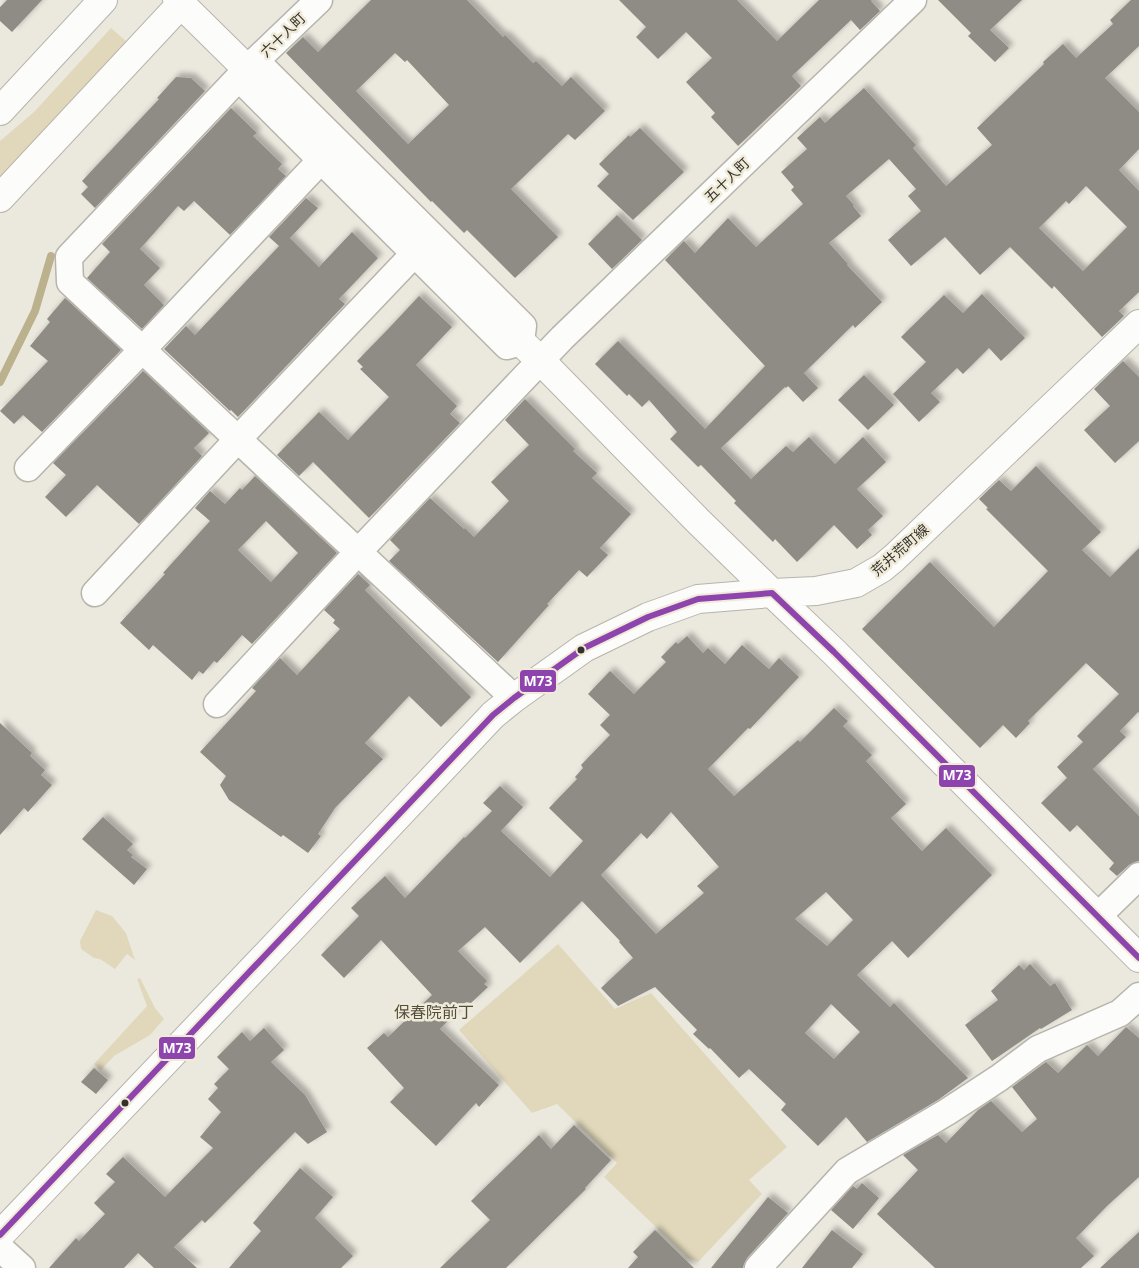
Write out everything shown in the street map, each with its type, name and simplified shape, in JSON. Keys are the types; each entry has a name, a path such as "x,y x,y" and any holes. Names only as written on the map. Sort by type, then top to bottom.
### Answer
{"main road":[{"path":"0,111 104,0"},
{"path":"0,198 179,2 247,69"},
{"name":"荒井荒町線","path":"0,1235 493,715 514,698 584,648 648,617 698,600 816,592 856,583 882,568 1139,324"},
{"path":"521,342 698,521 834,652 1139,958"}],"street":[{"name":"六十人町","path":"319,0 247,69 69,257 70,282 514,698"},
{"name":"五十人町","path":"218,704 358,552 562,338 913,0"},
{"path":"262,67 523,326 521,342 507,346 321,160 245,84 247,69 262,67"},
{"path":"28,468 321,160"},
{"path":"95,593 238,438 414,254"},
{"path":"1098,916 1139,876"},
{"path":"758,1268 847,1171 954,1107 999,1078 1038,1049 1120,1013 1139,996"},
{"path":"0,1248 22,1268"}],"shaded area":[{"path":"111,28 127,42 0,180 0,141 34,112"},
{"path":"96,910 112,916 126,933 135,960 127,954 115,969 81,949 80,941"},
{"path":"558,944 615,1009 651,993 787,1147 749,1180 762,1194 698,1262 688,1258 604,1177 617,1163 557,1104 532,1113 459,1030"},
{"path":"140,978 155,1008 164,1019 150,1035 114,1056 101,1070 94,1064 147,1006 137,979"}],"building":[{"path":"7,0 42,0 12,32 0,21 0,7"},
{"path":"371,0 467,0 503,37 505,35 533,63 536,61 562,86 571,77 605,111 575,140 568,134 511,189 558,237 515,278 467,230 464,233 431,202 286,53 303,37 318,52","holes":["395,53 405,62 407,60 449,105 408,144 356,91"]},
{"path":"619,0 737,0 777,41 819,0 872,0 880,11 860,30 851,20 792,76 801,86 738,146 711,117 715,113 686,82 712,58 686,32 658,59 636,37 646,27"},
{"path":"938,0 1022,0 990,30 1009,48 995,62 968,36 971,33"},
{"path":"1131,0 1139,0 1139,46 1105,78 1139,112 1139,149 1119,170 1139,191 1139,292 1119,311 1124,316 1102,337 1054,286 1052,289 1010,247 980,275 945,237 911,266 888,240 921,211 908,196 916,189 889,159 846,196 861,216 829,243 882,302 855,328 853,325 804,373 818,388 803,402 788,386 785,387 721,448 751,479 786,446 793,452 809,437 835,464 863,437 886,462 857,489 883,516 868,530 872,535 857,549 834,525 797,562 775,539 773,542 734,503 736,501 701,465 698,467 670,439 677,432 649,400 642,407 629,394 627,396 595,364 618,341 705,429 765,366 665,260 684,241 695,253 728,218 756,247 803,204 791,190 794,187 781,172 807,149 797,138 820,117 825,123 864,88 916,145 913,148 946,186 992,145 977,128 1063,44 1076,58 1113,24 1110,20","holes":["1086,186 1127,227 1083,271 1039,228 1066,201 1069,204"]},
{"path":"176,77 191,78 205,91 95,208 81,194 88,187 82,181 159,99 157,98"},
{"path":"231,108 257,133 253,136 282,164 278,169 286,176 230,235 194,201 184,211 178,206 140,249 160,268 144,285 164,305 142,329 87,278 110,252 102,244"},
{"path":"640,128 684,172 633,220 597,186 609,174 599,164 629,135 630,137"},
{"path":"306,198 318,208 290,238 319,267 352,232 378,258 339,299 345,304 238,417 164,349 186,326 195,335 279,246 269,237"},
{"path":"617,215 642,240 612,269 588,244"},
{"path":"982,294 1025,338 1001,361 989,348 963,374 957,368 931,393 940,402 919,422 893,394 926,362 901,337 944,295 963,313"},
{"path":"419,296 452,327 416,365 457,406 450,414 460,423 369,518 313,462 299,476 277,455 319,412 348,440 389,397 360,369 363,367 357,361"},
{"path":"65,298 121,350 42,432 23,415 14,424 0,411 48,361 30,346 50,322 47,319"},
{"path":"1123,361 1139,377 1139,441 1115,463 1084,430 1110,406 1094,389"},
{"path":"143,371 209,433 194,448 202,456 139,524 97,485 66,517 45,497 66,475 53,463"},
{"path":"864,375 894,405 868,430 838,400"},
{"path":"525,399 575,449 573,451 597,473 592,478 631,514 600,548 608,555 587,577 579,570 547,604 549,605 498,662 389,561 400,550 390,540 430,498 474,537 509,501 491,482 529,445 505,420"},
{"path":"1036,466 1101,532 1082,550 1110,577 1139,548 1139,713 1120,731 1126,737 1093,769 1139,816 1139,861 1129,865 1117,876 1109,869 1114,863 1077,825 1070,832 1041,803 1067,778 1057,767 1083,742 1077,736 1119,694 1086,663 1028,721 1030,723 1016,738 1003,725 980,748 862,629 930,562 994,627 1048,571 986,509 988,508 979,499 999,480 1011,491"},
{"path":"255,476 337,553 252,644 242,635 217,663 214,661 203,674 199,671 192,680 153,645 149,650 120,623 210,521 195,508 210,491 225,504 240,488 242,490","holes":["266,521 298,553 271,582 238,550"]},
{"path":"358,574 370,585 365,590 471,697 441,727 409,696 365,743 383,759 335,808 318,834 321,836 308,853 283,835 281,837 229,800 220,785 226,776 200,752 256,691 252,688 280,658 297,675 340,629 333,623 335,620 324,610"},
{"path":"687,636 703,653 708,648 725,664 742,645 769,669 779,658 799,677 750,729 748,728 708,769 734,796 798,740 800,742 834,708 848,721 843,726 872,755 866,761 906,804 891,818 922,851 946,828 992,875 908,958 892,941 857,975 890,1007 894,1003 968,1078 938,1100 867,1142 846,1117 818,1146 781,1110 786,1104 749,1069 739,1078 710,1048 693,1034 697,1030 655,987 618,1006 601,988 633,958 620,941 582,901 520,963 485,927 458,951 487,981 484,984 488,987 471,1003 466,1002 440,1029 499,1085 479,1107 476,1103 436,1146 390,1102 404,1088 367,1048 384,1033 388,1037 432,995 381,940 344,978 321,955 359,916 351,908 385,876 405,898 492,811 483,803 500,786 523,807 501,831 550,877 583,841 549,808 577,779 575,777 583,768 581,765 610,735 600,725 610,715 588,694 610,671 634,694 666,662 661,657 676,642 678,644","holes":["671,812 719,867 697,886 704,893 656,934 601,875 641,833 647,839","826,892 853,920 827,946 795,919","831,1004 860,1032 834,1059 805,1033"]},
{"path":"0,723 32,753 30,756 45,770 41,775 52,785 28,812 24,808 0,835"},
{"path":"103,817 133,844 127,850 133,855 131,857 147,869 134,885 82,839"},
{"path":"1030,964 1050,986 1055,983 1072,1010 1040,1028 992,1061 965,1025 998,1000 991,991 1019,965 1024,970"},
{"path":"1126,1027 1139,1038 1139,1177 1076,1238 1094,1256 1081,1268 935,1268 877,1214 918,1170 903,1155 938,1135 946,1143 978,1110 991,1101 1022,1132 1037,1119 1012,1087 1046,1062 1058,1073 1087,1045 1098,1056"},
{"path":"264,1028 284,1050 271,1062 305,1095 327,1132 308,1144 295,1132 205,1223 202,1220 174,1247 197,1268 154,1268 138,1253 124,1268 49,1268 76,1238 79,1241 105,1214 94,1203 115,1182 106,1174 123,1157 165,1197 213,1148 200,1137 221,1112 208,1099 218,1088 214,1084 229,1069 217,1057 242,1032 250,1041"},
{"path":"94,1068 108,1080 96,1094 81,1082"},
{"path":"574,1125 611,1160 586,1189 506,1268 440,1268 490,1220 471,1201 539,1135 551,1149"},
{"path":"300,1168 333,1197 315,1218 353,1256 341,1268 229,1268 261,1231 253,1223"},
{"path":"862,1183 879,1198 853,1229 831,1210 853,1186 857,1189"},
{"path":"768,1197 788,1213 747,1258 743,1268 711,1268"},
{"path":"655,1230 694,1268 628,1268 638,1257 633,1252"},
{"path":"832,1230 863,1254 852,1268 802,1268"},
{"path":"1139,1232 1139,1268 1100,1268"}],"waterway":[{"path":"0,382 35,311 51,256"}],"transit line":[{"name":"M73","path":"0,1235 493,715 584,648 648,617 698,599 772,593 834,652 1139,958"}],"district":[{"name":"保春院前丁","path":"434,1012"}]}
